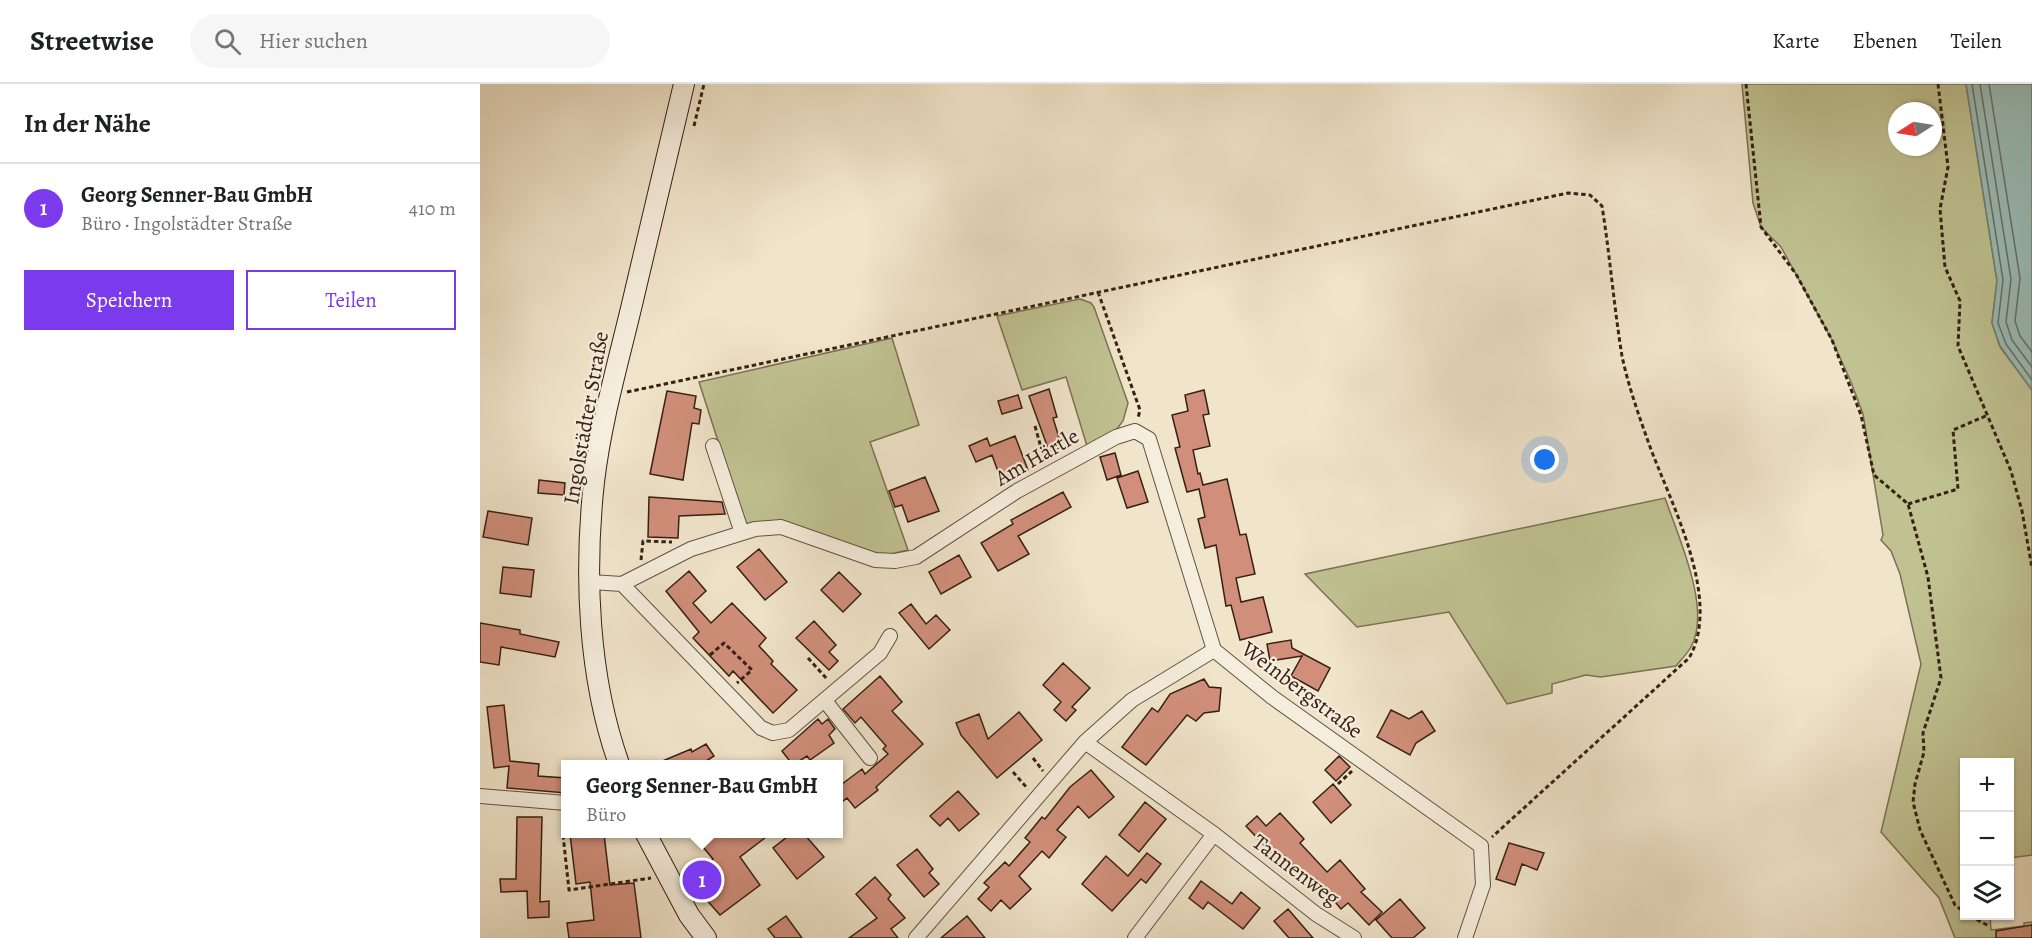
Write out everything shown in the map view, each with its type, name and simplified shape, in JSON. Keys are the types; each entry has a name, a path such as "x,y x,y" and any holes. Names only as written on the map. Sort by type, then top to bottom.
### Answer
{"main road":[{"name":"Ingolstädter Straße","path":"618,760 601,698 592,630 590,582 594,481 611,393 684,84"},
{"path":"648,838 689,915 706,938"}],"street":[{"name":"Am Härtle","path":"622,584 691,549 755,529 781,527 875,560 895,561 916,556 1048,474 1116,436 1135,431"},
{"path":"1135,431 1149,439 1214,650"},
{"path":"713,446 742,533"},
{"path":"590,582 622,584 761,728 773,733 789,730 825,702 880,653 890,636"},
{"name":"Weinbergstraße","path":"916,938 1085,742 1132,700 1214,650 1272,698 1482,846"},
{"path":"825,702 870,758"},
{"name":"Tannenweg","path":"1085,742 1214,834 1316,914 1354,938"},
{"path":"480,796 561,803"},
{"path":"1135,938 1214,834"},
{"path":"1465,938 1483,885 1482,846"}],"path":[{"path":"1746,84 1761,227 1796,274 1832,340 1861,415 1874,475 1908,504 1928,577 1941,678 1923,733 1924,752 1915,784 1913,802 1920,830 1955,904 1960,908"},
{"path":"1938,84 1948,167 1940,209 1945,267 1960,301 1958,346 2011,471 2022,512 2032,568"},
{"path":"611,393 1568,193 1590,195 1602,206 1623,357 1648,442 1696,576 1699,628 1695,647 1689,658 1482,846"},
{"path":"1098,292 1140,410 1135,431"},
{"path":"1908,504 1958,489 1953,430 1988,415"},
{"path":"1035,426 1048,474"},
{"path":"640,575 643,541 675,542"},
{"path":"699,664 724,643 752,670 727,693"},
{"path":"808,658 838,690"},
{"path":"1338,784 1362,761"},
{"path":"1013,772 1036,798"},
{"path":"563,838 568,890 666,873"},
{"path":"1979,920 1989,926"}],"green space":[{"path":"1742,84 1966,84 1997,281 1992,323 2000,347 2032,390 2032,855 2014,857 2014,758 1960,758 1960,920 1990,920 1991,930 2024,926 2024,923 2032,922 2032,938 1955,938 1939,898 1881,832 1921,664 1900,574 1891,551 1881,540 1883,535 1863,414 1832,340 1781,247 1761,227 1753,203"},
{"path":"1080,299 1091,303 1094,307 1128,403 1123,421 1113,434 1087,446 1066,377 1022,390 997,316"},
{"path":"892,338 919,425 870,442 908,550 882,556 782,522 745,525 699,382"},
{"path":"1665,498 1691,572 1698,613 1696,631 1686,655 1676,666 1601,677 1586,675 1552,684 1552,693 1507,704 1449,612 1357,627 1305,574"}],"water":[{"path":"1966,84 2032,84 2032,390 2000,346 1992,323 1997,281"}],"building":[{"path":"1049,389 1057,417 1053,418 1062,447 1049,451 1029,396"},
{"path":"1204,390 1209,414 1203,415 1210,446 1193,450 1198,474 1200,473 1203,485 1227,479 1240,535 1246,534 1255,574 1236,578 1241,602 1263,597 1272,632 1240,640 1231,605 1226,606 1216,545 1205,548 1198,519 1205,517 1199,489 1187,492 1175,448 1180,447 1172,415 1188,411 1185,395"},
{"path":"667,391 696,396 694,408 701,410 699,424 692,423 683,480 650,474"},
{"path":"1018,395 1022,408 1002,414 998,401"},
{"path":"1015,436 1028,470 1001,480 992,455 976,462 969,446 987,438 990,446"},
{"path":"1115,453 1121,475 1107,480 1100,457"},
{"path":"1138,471 1148,502 1127,508 1117,478"},
{"path":"925,477 939,511 908,522 902,505 895,507 889,491"},
{"path":"539,480 565,483 564,495 538,493"},
{"path":"1063,492 1071,507 1018,536 1029,554 998,571 981,543 1013,524 1011,520"},
{"path":"649,497 722,502 725,514 679,516 678,538 648,537"},
{"path":"488,511 532,518 528,545 483,537"},
{"path":"759,549 787,582 765,600 737,567"},
{"path":"959,555 971,577 941,594 929,572"},
{"path":"503,567 534,570 531,597 500,593"},
{"path":"689,571 706,591 693,603 711,623 732,603 766,638 759,646 773,661 771,664 797,690 773,713 733,671 729,676 693,638 699,632 666,591"},
{"path":"839,572 861,594 843,612 821,590"},
{"path":"911,604 926,624 936,615 950,630 929,649 899,613"},
{"path":"814,621 836,645 829,652 838,661 829,670 796,638"},
{"path":"480,623 520,630 520,634 559,642 555,657 501,647 499,665 480,662"},
{"path":"1291,640 1292,648 1330,668 1318,691 1291,676 1302,656 1270,661 1267,644"},
{"path":"1063,663 1090,688 1072,707 1076,710 1066,721 1054,710 1061,702 1043,685"},
{"path":"880,676 902,702 892,711 923,744 876,787 878,790 855,808 847,798 843,801 843,783 862,769 865,774 888,754 883,749 886,746 861,717 855,723 843,709"},
{"path":"1204,679 1209,687 1221,688 1219,711 1204,713 1196,721 1187,715 1146,765 1122,747 1152,708 1158,712 1170,694"},
{"path":"504,705 510,761 539,764 538,776 561,778 561,793 507,788 509,766 494,768 487,707"},
{"path":"1391,710 1409,719 1422,711 1435,731 1416,743 1410,755 1377,737"},
{"path":"1019,712 1042,740 997,778 961,735 956,723 979,714 988,739"},
{"path":"818,719 822,724 828,719 835,729 829,735 834,743 810,760 807,756 801,760 789,760 782,751"},
{"path":"706,744 714,756 708,760 665,760 691,749 692,752"},
{"path":"1339,756 1350,767 1336,781 1325,770"},
{"path":"1091,770 1114,797 1089,818 1078,806 1057,830 1066,837 1049,858 1042,851 1019,876 1031,889 1010,909 1001,900 991,911 978,899 989,887 984,883 1005,862 1009,866 1030,842 1025,838 1042,817 1045,819 1070,787"},
{"path":"1333,784 1351,805 1331,823 1313,802"},
{"path":"958,791 979,814 959,831 948,818 940,826 930,816"},
{"path":"1145,802 1166,819 1139,852 1119,835"},
{"path":"1280,813 1304,839 1300,843 1327,872 1340,860 1365,889 1361,892 1382,912 1369,925 1348,903 1341,909 1316,879 1311,884 1285,856 1279,861 1246,826 1257,816 1266,826"},
{"path":"517,817 542,817 540,902 549,901 549,917 528,918 527,891 501,892 500,879 516,879"},
{"path":"570,838 604,838 610,885 634,883 641,938 569,938 567,923 594,920 590,882 576,884"},
{"path":"695,838 765,838 740,857 760,885 720,915 689,880 713,859"},
{"path":"786,838 807,838 824,857 797,879 773,848"},
{"path":"1509,843 1544,853 1537,870 1522,864 1515,885 1496,879"},
{"path":"917,849 933,869 929,873 939,884 924,897 897,865"},
{"path":"1147,853 1161,864 1146,883 1141,879 1112,911 1082,884 1106,856 1128,876"},
{"path":"875,877 891,895 888,899 905,918 891,929 898,938 849,938 877,918 856,894"},
{"path":"1201,881 1232,904 1241,892 1260,908 1243,929 1208,902 1203,909 1189,898"},
{"path":"1400,899 1425,928 1413,938 1392,938 1376,920"},
{"path":"1288,909 1313,938 1289,938 1274,921"},
{"path":"786,916 802,938 775,938 768,929"},
{"path":"967,916 985,938 941,938"},
{"path":"2032,925 2032,938 1996,938 1996,931"}],"place":[{"name":"Georg Senner-Bau GmbH","path":"702,880"}]}
